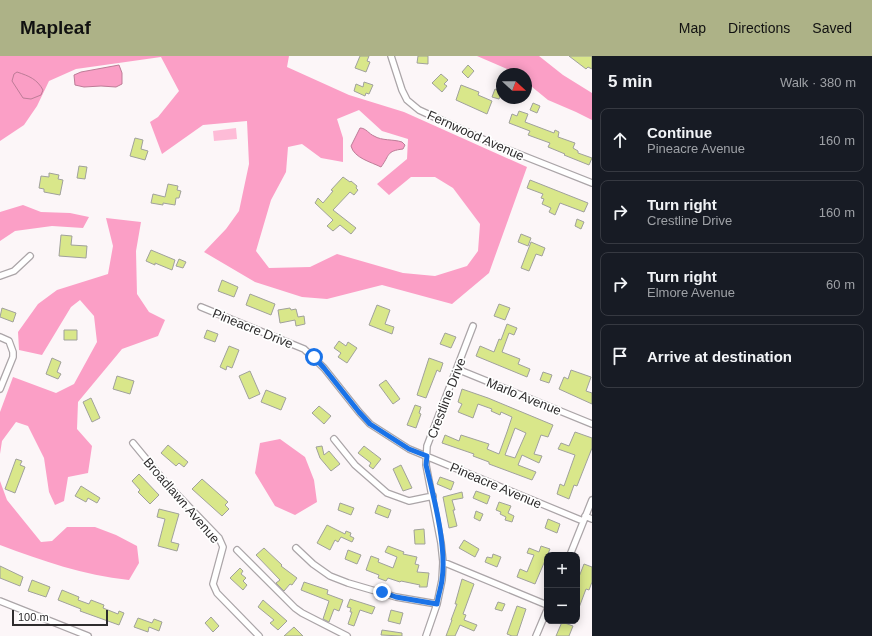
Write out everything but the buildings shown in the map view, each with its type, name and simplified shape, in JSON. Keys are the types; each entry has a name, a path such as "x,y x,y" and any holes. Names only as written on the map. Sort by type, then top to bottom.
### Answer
{"street":[{"name":"Fernwood Avenue","path":"391,56 402,90 408,100 420,110 491,143 592,183"},
{"path":"0,276 14,270 30,256"},
{"name":"Pineacre Drive","path":"201,307 305,350"},
{"name":"Crestline Drive","path":"426,636 437,604 442,580 443,562 433,496 426,465 427,446 473,326"},
{"path":"0,337 9,341 13,352 12,360 0,389"},
{"name":"Pineacre Avenue","path":"305,350 324,368 370,424 409,449 584,519 592,519"},
{"name":"Marlo Avenue","path":"457,369 592,424"},
{"path":"334,439 355,465 387,493 409,501 433,496"},
{"name":"Broadlawn Avenue","path":"133,443 166,483 219,538 222,547 213,584 217,593 259,636"},
{"path":"571,552 592,500"},
{"path":"296,548 313,564 330,576 348,583 396,597 437,604"},
{"path":"237,550 295,608 347,636"},
{"path":"443,562 544,604"},
{"path":"0,601 88,636"},
{"path":"536,636 544,617"}],"shaded area":[{"path":"0,56 289,56 287,67 349,95 404,112 527,167 489,273 452,304 382,285 327,299 302,297 255,282 204,252 226,229 239,211 249,164 247,121 203,125 162,154 150,122 158,117 179,91 161,57 76,69 49,81 37,106 24,125 0,141","holes":["359,110 382,131 408,139 407,159 377,184 389,195 411,177 435,177 453,188 480,224 478,251 467,266 435,276 403,273 337,254 310,267 269,268 256,251 271,200 286,172 288,147 302,144 321,158 343,162 343,138 337,119"]},
{"path":"477,56 539,56 563,75 592,93 592,120 548,100 532,87 532,68 505,68"},
{"path":"119,65 122,73 122,84 116,87 84,87 75,85 74,75 81,72"},
{"path":"17,72 38,83 43,90 41,95 31,99 23,98 12,81 14,74"},
{"path":"236,128 237,139 214,141 213,131"},
{"path":"360,128 377,138 395,140 402,142 405,145 403,149 391,152 381,167 359,157 353,150 351,146"},
{"path":"23,205 41,212 70,213 89,217 83,228 52,226 15,231 0,241 0,212"},
{"path":"106,218 141,222 136,251 137,294 149,312 165,320 158,336 122,349 78,402 77,429 92,446 88,473 68,477 64,501 55,505 49,492 44,458 28,426 16,422 2,441 0,454 0,412 13,377 56,393 74,384 97,342 94,316 80,300 71,307 42,355 19,350 18,332 38,304 57,290 108,274 113,246"},
{"path":"280,439 305,457 314,480 317,502 295,515 275,506 255,473 260,443"},
{"path":"0,481 7,500 41,542 52,541 67,527 95,527 116,535 137,546 139,563 129,580 95,575 63,567 0,545"}],"route":[{"path":"314,357 370,424 409,449 427,456 426,465 433,496 443,562 442,580 437,604 396,597 382,592"}]}
